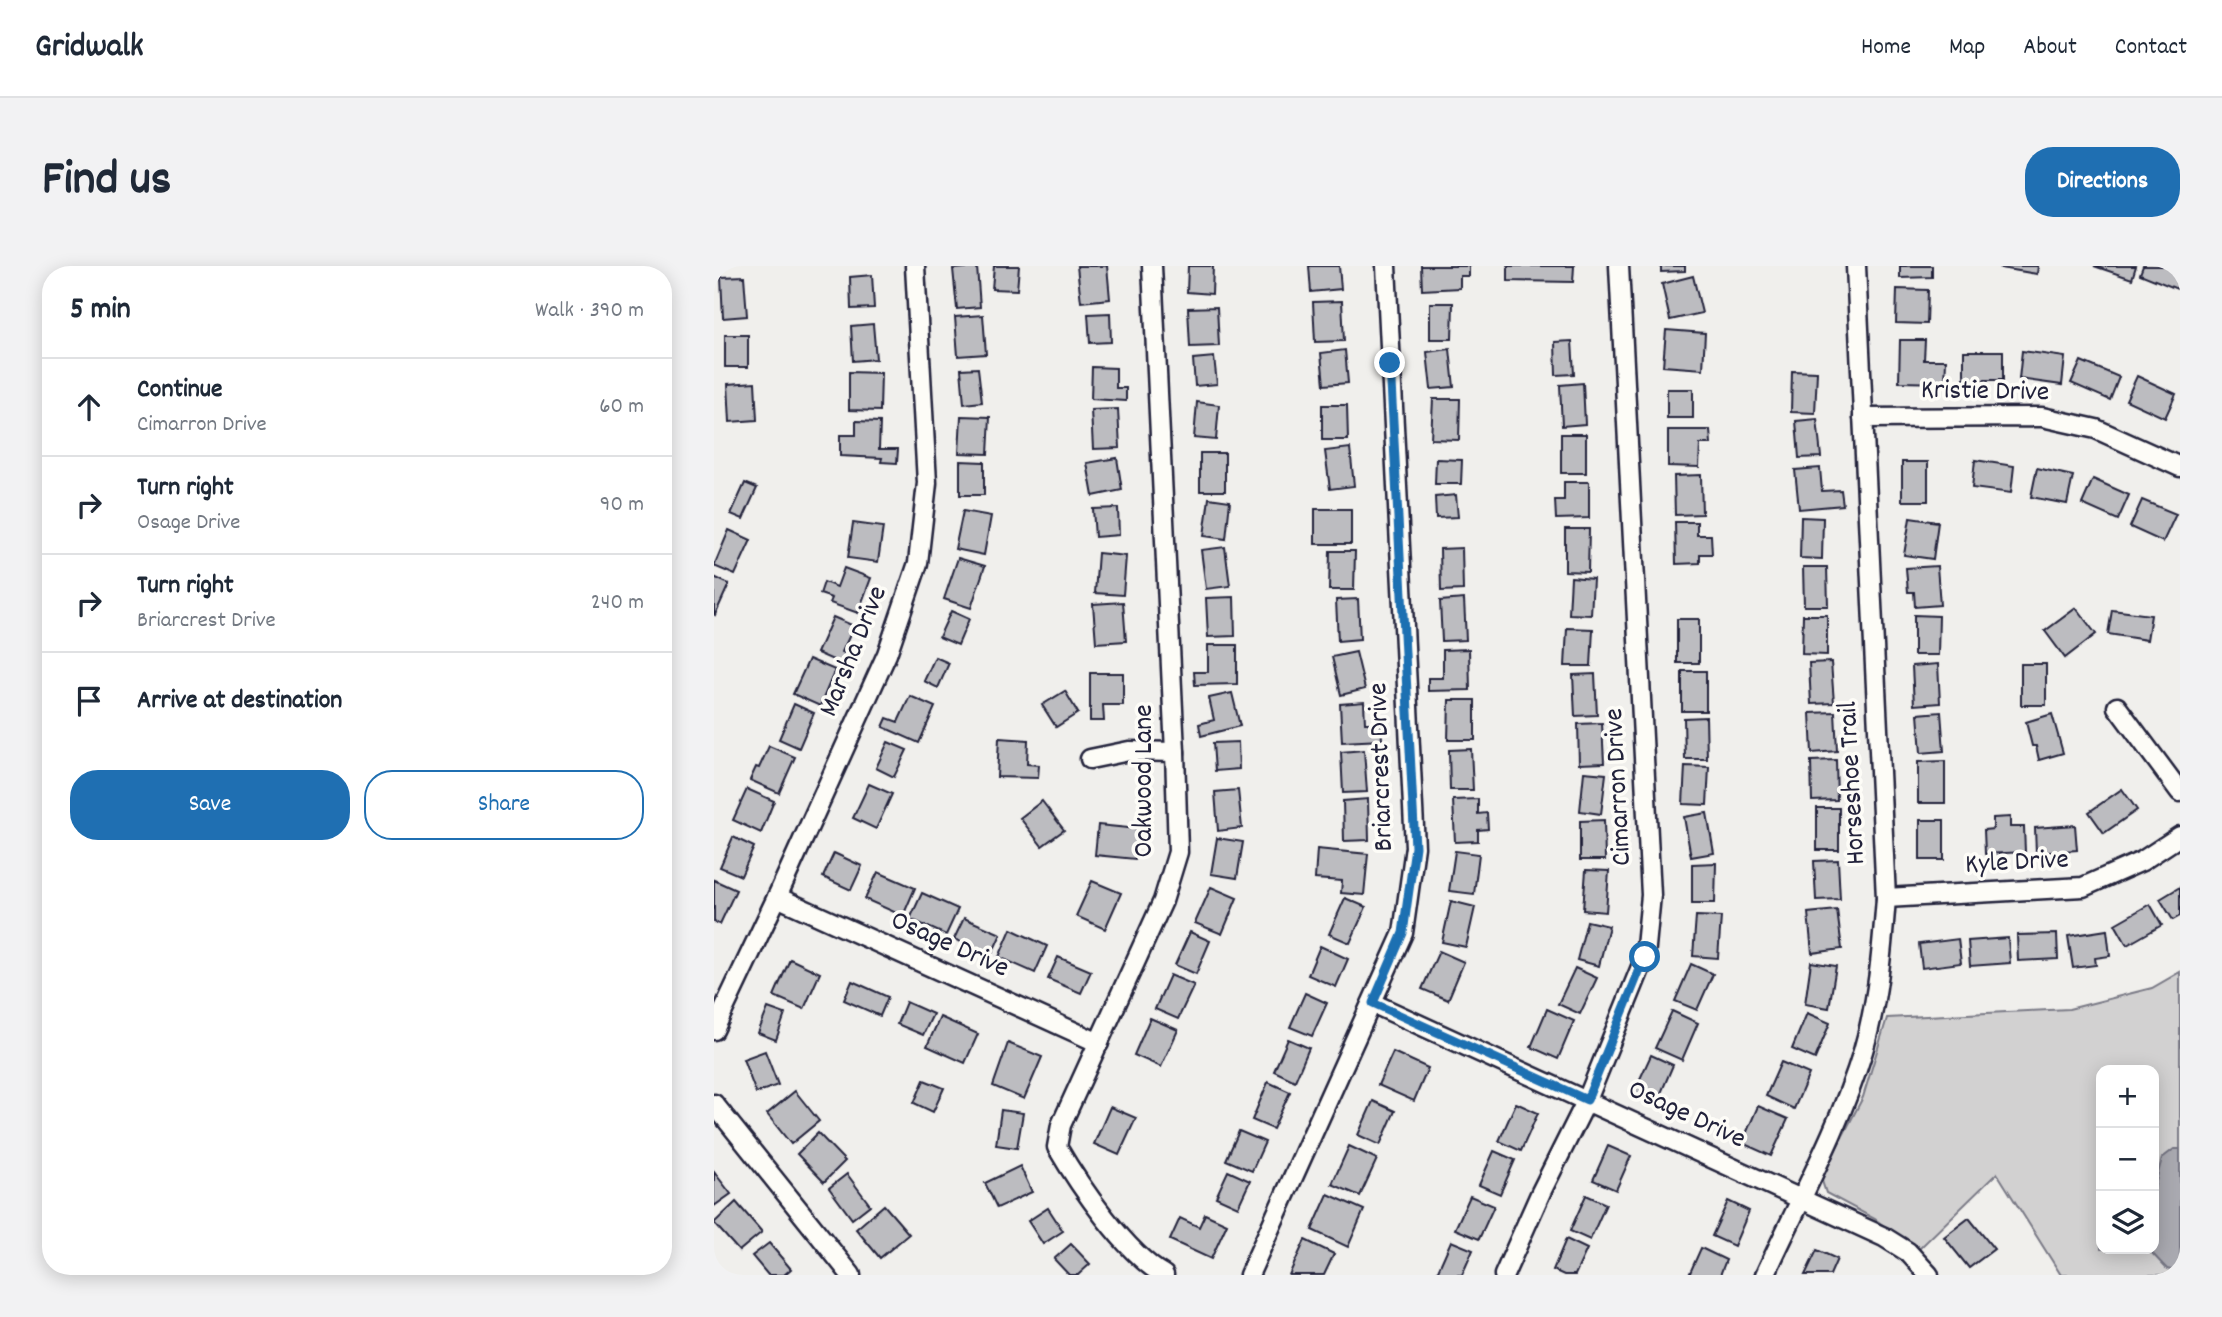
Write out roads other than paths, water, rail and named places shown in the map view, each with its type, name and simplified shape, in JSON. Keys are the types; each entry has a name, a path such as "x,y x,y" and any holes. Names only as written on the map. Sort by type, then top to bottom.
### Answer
{"street":[{"name":"Marsha Drive","path":"714,1031 887,654 918,563 927,483 915,266"},
{"name":"Oakwood Lane","path":"1152,266 1178,852 1163,901 1061,1125 1057,1147 1070,1170 1131,1251 1164,1275"},
{"name":"Briarcrest Drive","path":"1249,1275 1403,933 1415,847 1386,266"},
{"name":"Cimarron Drive","path":"1504,1275 1541,1192 1587,1100 1645,957 1651,895 1619,266"},
{"name":"Horseshoe Trail","path":"1765,1275 1844,1104 1864,1049 1881,970 1886,898 1856,266"},
{"name":"Kristie Drive","path":"1863,418 2042,417 2096,429 2180,467"},
{"path":"2117,707 2180,792"},
{"path":"1090,759 1129,751 1175,752"},
{"name":"Kyle Drive","path":"1886,898 2083,887 2142,861 2180,836"},
{"name":"Osage Drive","path":"777,897 1099,1043"},
{"name":"Osage Drive","path":"1373,1003 1884,1237 1908,1252 1929,1275"},
{"path":"714,1104 851,1275"}]}
